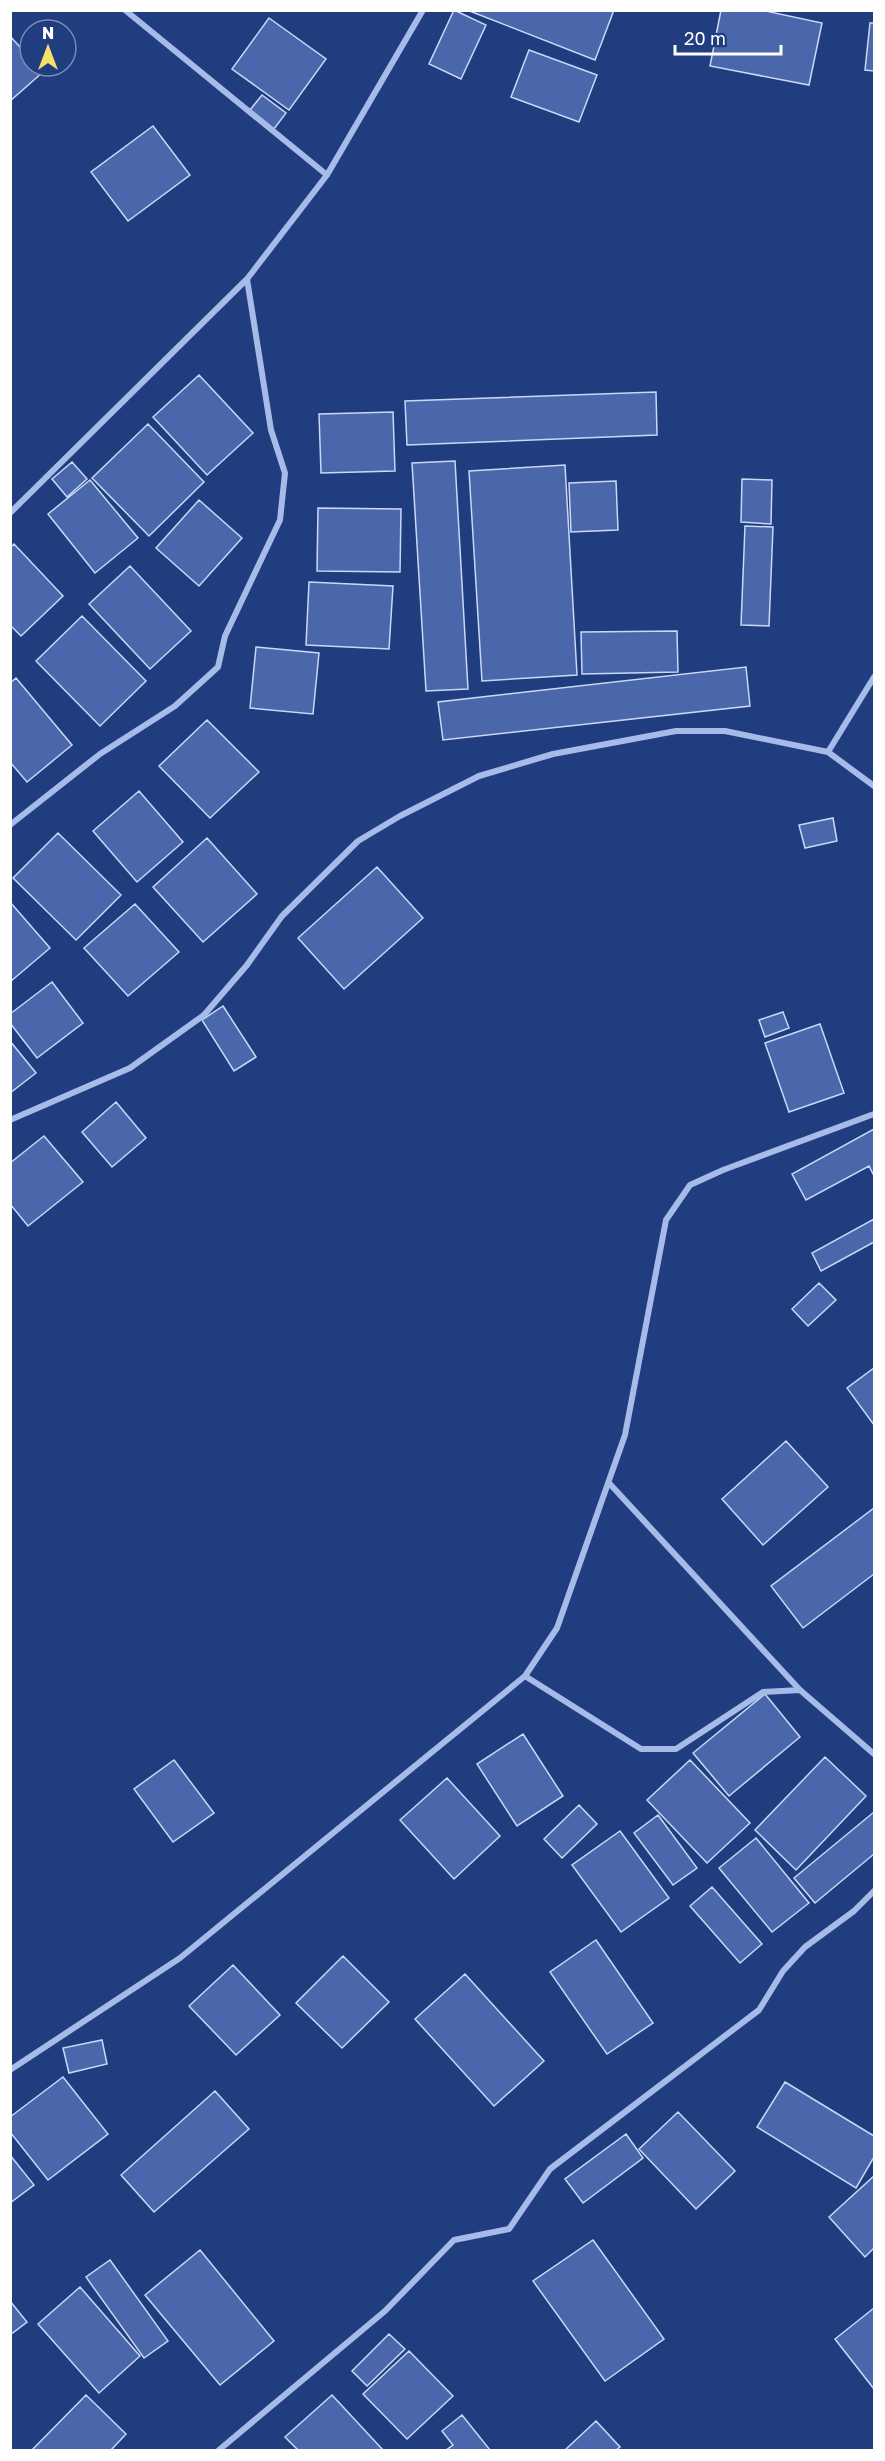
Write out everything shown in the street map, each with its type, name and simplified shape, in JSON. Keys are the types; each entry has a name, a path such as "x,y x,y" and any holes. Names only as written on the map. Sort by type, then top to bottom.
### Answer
{"street":[{"path":"125,10 327,175"},
{"path":"12,510 247,279 327,175 423,10"},
{"path":"10,825 100,754 175,706 218,666 225,636 280,520 285,473 271,430 247,279"},
{"path":"828,752 874,676"},
{"path":"10,1120 130,1068 204,1015 247,965 282,916 358,841 400,816 479,776 553,754 676,731 724,731 828,752 874,786"},
{"path":"10,2070 180,1958 525,1676 557,1628 625,1435 666,1220 690,1185 723,1170 874,1114"},
{"path":"609,1483 800,1690 874,1754"},
{"path":"525,1676 641,1749 676,1749 763,1692 800,1690"},
{"path":"219,2451 384,2311 454,2240 509,2229 550,2169 759,2010 783,1971 804,1947 854,1911 874,1891"}],"building":[{"path":"454,10 486,25 461,79 429,64"},
{"path":"467,10 614,10 595,60"},
{"path":"721,10 761,10 822,23 809,85 710,66"},
{"path":"269,18 326,59 289,110 232,69"},
{"path":"870,23 874,23 874,71 865,70"},
{"path":"10,36 18,45 18,78 36,78 10,101"},
{"path":"529,50 597,75 579,122 511,97"},
{"path":"262,95 286,113 274,129 250,110"},
{"path":"153,126 190,175 128,221 91,172"},
{"path":"199,375 253,433 207,475 153,417"},
{"path":"656,392 657,435 407,445 405,401"},
{"path":"393,412 395,471 321,473 319,414"},
{"path":"148,424 204,482 149,536 92,478"},
{"path":"455,461 468,689 426,691 412,463"},
{"path":"72,462 87,479 67,497 52,479"},
{"path":"565,465 577,675 482,681 469,471"},
{"path":"742,479 772,480 771,524 741,522"},
{"path":"90,480 138,538 95,573 48,514"},
{"path":"616,481 618,530 571,532 569,483"},
{"path":"199,500 242,538 199,586 156,548"},
{"path":"318,508 401,509 400,572 317,571"},
{"path":"745,526 773,527 769,626 741,625"},
{"path":"14,544 63,596 21,636 10,625 10,548"},
{"path":"130,566 191,631 150,669 89,604"},
{"path":"309,582 393,586 389,649 306,645"},
{"path":"82,616 146,681 100,726 36,661"},
{"path":"677,631 678,672 582,674 581,632"},
{"path":"256,647 319,653 313,714 250,708"},
{"path":"746,667 750,706 443,740 438,702"},
{"path":"16,678 72,745 27,782 10,762 10,683"},
{"path":"207,720 259,772 210,818 159,766"},
{"path":"139,791 183,842 137,882 93,831"},
{"path":"833,818 837,841 805,848 799,825"},
{"path":"58,833 121,895 76,940 13,878"},
{"path":"207,838 257,894 203,942 153,887"},
{"path":"377,867 423,918 344,989 298,938"},
{"path":"10,902 50,948 10,982"},
{"path":"135,904 179,952 128,996 84,948"},
{"path":"52,982 83,1023 37,1058 10,1023 10,1014"},
{"path":"223,1006 256,1057 234,1071 202,1020"},
{"path":"783,1012 789,1028 765,1037 759,1020"},
{"path":"820,1024 844,1093 789,1112 765,1043"},
{"path":"10,1041 36,1073 10,1093"},
{"path":"116,1102 146,1138 112,1167 82,1132"},
{"path":"874,1129 874,1176 869,1166 806,1200 792,1174"},
{"path":"44,1136 83,1182 28,1226 10,1204 10,1163"},
{"path":"874,1219 874,1242 821,1271 812,1253"},
{"path":"819,1283 836,1300 808,1326 792,1309"},
{"path":"874,1368 874,1425 847,1388"},
{"path":"786,1441 828,1487 763,1545 722,1499"},
{"path":"874,1508 874,1574 803,1628 771,1586"},
{"path":"765,1694 800,1737 729,1796 693,1753"},
{"path":"523,1734 563,1796 517,1826 477,1764"},
{"path":"825,1757 866,1796 796,1870 755,1830"},
{"path":"174,1760 214,1813 173,1842 134,1789"},
{"path":"690,1760 750,1823 707,1863 647,1800"},
{"path":"447,1778 500,1836 454,1879 400,1820"},
{"path":"579,1805 597,1824 562,1858 544,1839"},
{"path":"874,1812 874,1854 815,1903 794,1878"},
{"path":"658,1815 697,1868 673,1885 634,1833"},
{"path":"620,1831 669,1898 621,1932 572,1865"},
{"path":"756,1838 809,1903 772,1932 719,1868"},
{"path":"712,1887 762,1944 740,1963 690,1906"},
{"path":"596,1940 653,2023 607,2054 550,1972"},
{"path":"343,1956 389,2002 342,2048 296,2003"},
{"path":"233,1965 280,2015 236,2055 189,2006"},
{"path":"465,1974 544,2061 494,2106 415,2019"},
{"path":"102,2040 107,2064 69,2073 63,2048"},
{"path":"63,2077 108,2134 48,2180 10,2132 10,2117"},
{"path":"785,2082 874,2136 874,2157 856,2188 757,2127"},
{"path":"215,2091 249,2129 154,2212 121,2175"},
{"path":"678,2112 735,2171 696,2209 639,2149"},
{"path":"626,2134 643,2158 583,2203 565,2179"},
{"path":"10,2155 34,2185 10,2203"},
{"path":"874,2176 874,2248 865,2257 829,2217"},
{"path":"593,2240 664,2339 605,2381 533,2281"},
{"path":"200,2250 274,2341 220,2385 145,2295"},
{"path":"110,2260 168,2341 144,2358 86,2277"},
{"path":"80,2287 140,2356 99,2393 38,2324"},
{"path":"10,2301 27,2322 10,2335"},
{"path":"874,2308 874,2389 835,2339"},
{"path":"389,2334 405,2349 367,2386 352,2371"},
{"path":"409,2351 453,2396 407,2439 363,2394"},
{"path":"86,2395 126,2434 111,2450 32,2450"},
{"path":"332,2395 383,2450 298,2450 285,2437"},
{"path":"462,2415 490,2450 446,2450 453,2445 442,2431"},
{"path":"596,2421 620,2447 616,2450 565,2450"}]}
